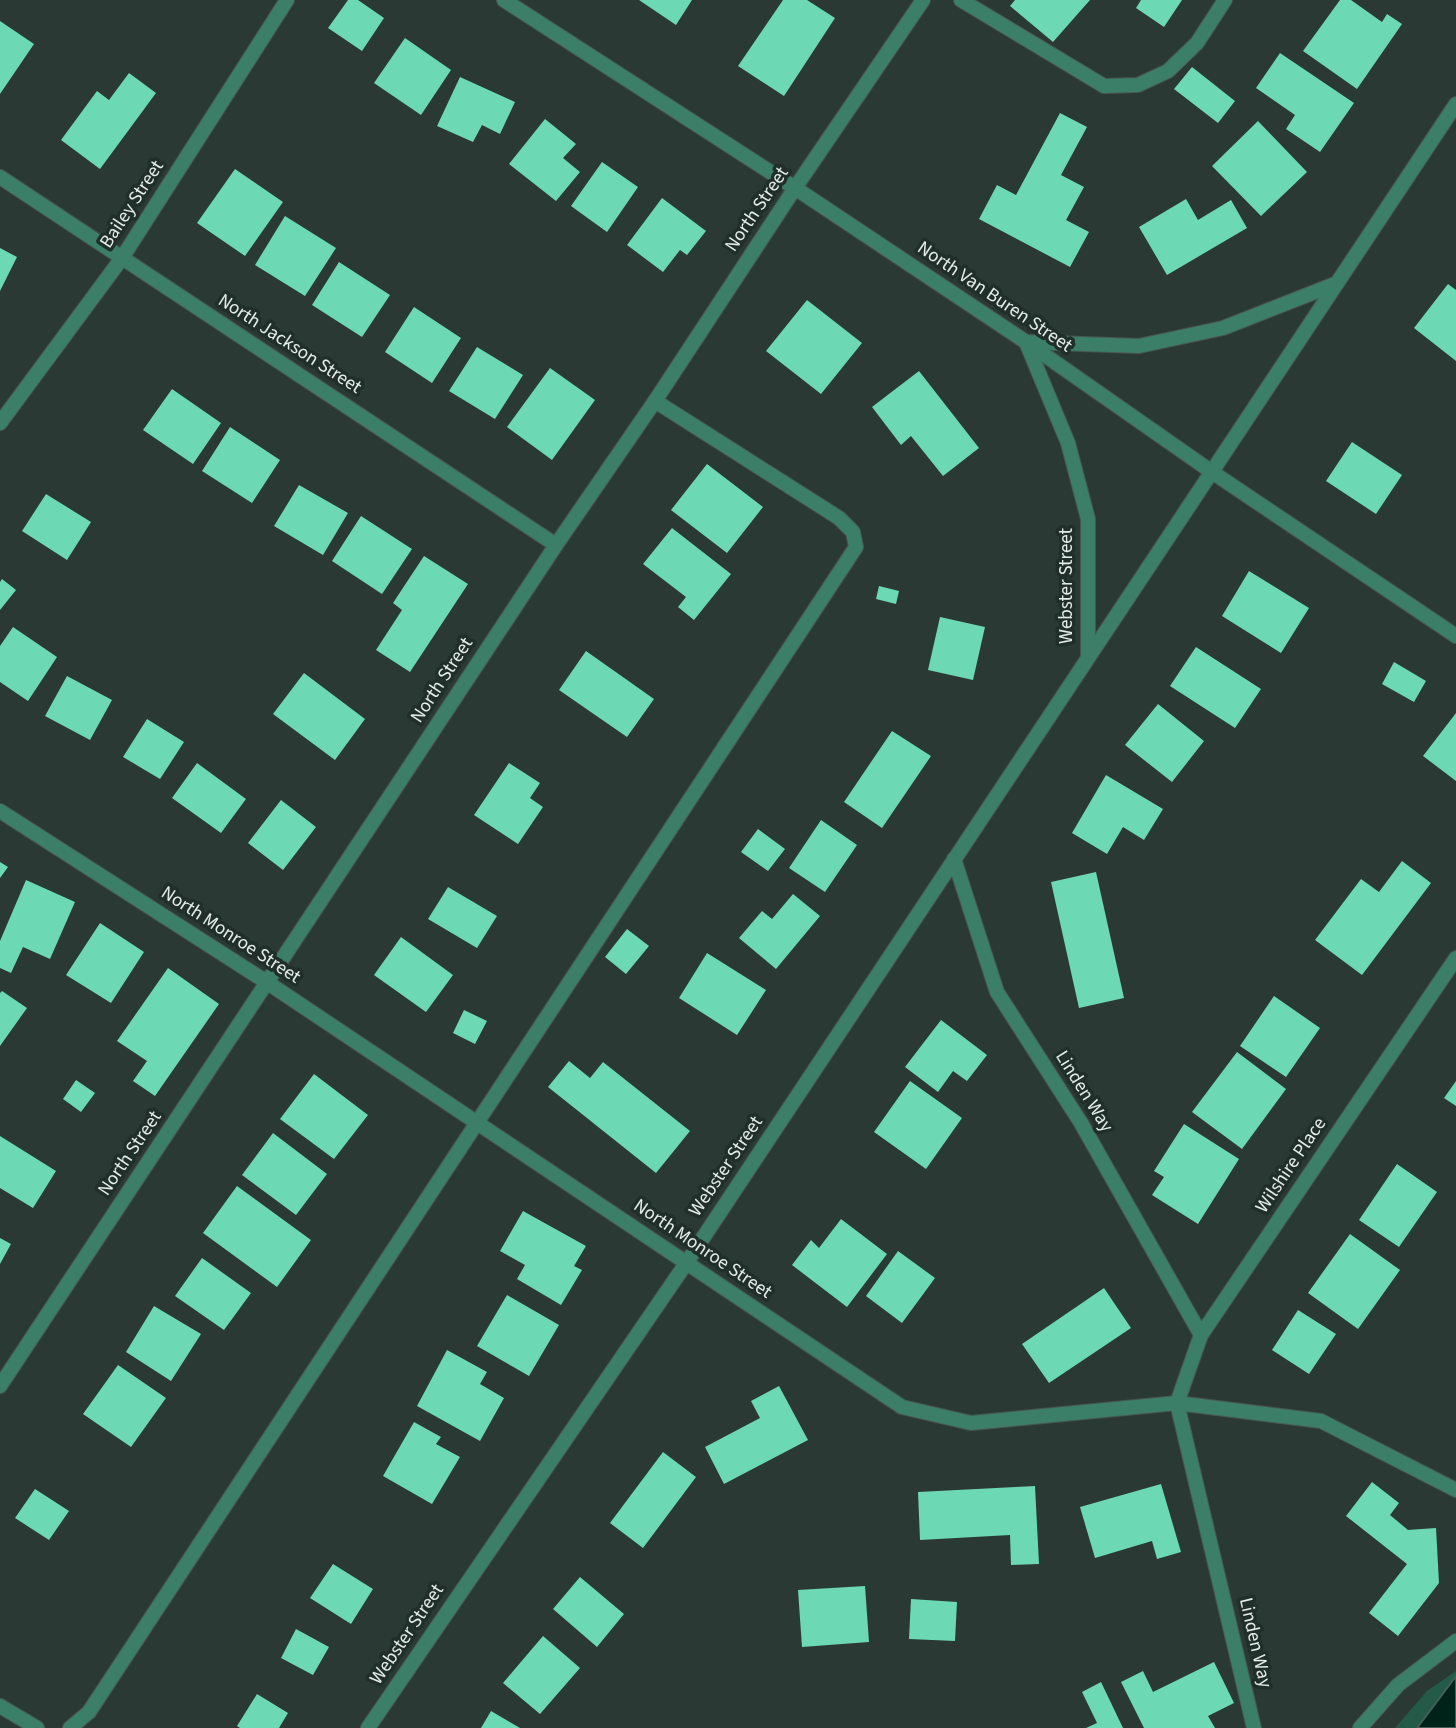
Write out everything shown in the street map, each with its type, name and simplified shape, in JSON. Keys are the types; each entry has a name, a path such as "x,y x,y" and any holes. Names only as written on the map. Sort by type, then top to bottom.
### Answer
{"street":[{"name":"Bailey Street","path":"0,424 122,258 287,0"},
{"name":"North Van Buren Street","path":"504,0 796,188 1456,636"},
{"name":"North Street","path":"0,1386 556,545 923,0"},
{"path":"961,0 1104,86 1138,85 1168,71 1197,43 1225,0"},
{"name":"Webster Street","path":"368,1728 687,1262 1456,104"},
{"name":"North Jackson Street","path":"0,177 556,545"},
{"path":"1026,342 1139,346 1223,328 1335,284"},
{"name":"Webster Street","path":"1026,342 1068,443 1088,519 1088,656"},
{"path":"70,1728 89,1713 856,547 853,532 839,518 655,401"},
{"name":"North Monroe Street","path":"0,811 268,983 902,1407 971,1423 1177,1403 1321,1421 1456,1490"},
{"name":"Linden Way","path":"954,859 997,992 1081,1124 1201,1335"},
{"name":"Wilshire Place","path":"1177,1403 1201,1335 1456,958"},
{"name":"Linden Way","path":"1177,1403 1254,1728"},
{"path":"1360,1728 1398,1685 1456,1641"},
{"path":"0,1706 37,1728"}],"shaded area":[{"path":"1456,1671 1456,1728 1395,1728 1427,1691"},
{"path":"1456,1676 1456,1728 1417,1728"}],"building":[{"path":"348,0 358,0 384,18 362,51 328,28"},
{"path":"639,0 692,0 676,25"},
{"path":"783,0 807,0 835,18 784,96 738,66"},
{"path":"1015,0 1090,0 1053,42 1010,6"},
{"path":"1141,0 1182,0 1164,27 1136,8"},
{"path":"1340,0 1351,0 1382,22 1387,14 1402,24 1357,89 1303,51"},
{"path":"0,21 34,44 0,94"},
{"path":"405,38 451,70 421,115 374,83"},
{"path":"1280,53 1354,103 1320,152 1286,129 1295,115 1256,88"},
{"path":"1192,67 1235,101 1218,123 1174,89"},
{"path":"129,73 156,93 100,169 61,140 97,91 109,100"},
{"path":"460,77 515,102 500,134 482,125 473,142 437,126"},
{"path":"1060,113 1087,127 1061,175 1084,187 1066,220 1089,232 1070,267 979,219 997,185 1016,195"},
{"path":"545,119 576,144 563,158 580,172 556,201 509,164"},
{"path":"1258,121 1307,172 1261,216 1212,166"},
{"path":"602,162 638,187 607,232 571,206"},
{"path":"235,169 283,202 245,256 197,223"},
{"path":"662,198 706,231 687,255 680,250 663,272 627,245"},
{"path":"1186,199 1198,220 1231,200 1247,228 1167,275 1139,227"},
{"path":"285,216 336,248 305,296 255,265"},
{"path":"0,248 17,257 0,291"},
{"path":"339,262 390,295 362,337 312,305"},
{"path":"1448,284 1456,290 1456,361 1414,328"},
{"path":"807,300 862,343 821,394 766,351"},
{"path":"414,307 461,338 432,383 385,352"},
{"path":"477,347 523,375 495,419 449,391"},
{"path":"550,368 595,400 552,460 507,427"},
{"path":"919,371 979,448 943,476 911,436 901,445 872,407"},
{"path":"172,389 221,423 193,464 143,430"},
{"path":"230,427 280,460 252,503 202,471"},
{"path":"1352,442 1402,475 1376,514 1326,481"},
{"path":"707,464 763,507 727,553 671,510"},
{"path":"299,485 348,513 323,555 274,526"},
{"path":"46,494 91,522 67,560 22,531"},
{"path":"361,516 412,549 382,594 332,561"},
{"path":"672,528 731,574 694,620 678,607 686,597 643,564"},
{"path":"424,556 468,584 410,672 376,650 402,610 393,603"},
{"path":"1249,571 1309,608 1281,653 1222,616"},
{"path":"2,579 16,590 0,610 0,582"},
{"path":"879,586 899,591 896,604 876,599"},
{"path":"940,617 985,627 973,680 928,670"},
{"path":"13,627 57,657 28,701 0,682 0,646"},
{"path":"1196,647 1261,689 1235,728 1170,686"},
{"path":"586,651 654,699 627,737 559,690"},
{"path":"1394,662 1426,681 1414,702 1382,684"},
{"path":"304,673 365,719 335,760 273,714"},
{"path":"67,676 112,700 90,740 45,716"},
{"path":"1158,704 1204,741 1172,782 1125,745"},
{"path":"1456,713 1456,781 1423,756"},
{"path":"147,719 184,742 160,779 123,757"},
{"path":"892,731 931,756 882,828 844,802"},
{"path":"197,763 246,799 221,833 172,798"},
{"path":"509,763 540,783 530,798 543,807 518,844 474,815"},
{"path":"1106,775 1163,809 1144,840 1123,827 1107,854 1072,833"},
{"path":"281,800 316,827 283,870 248,843"},
{"path":"821,820 857,845 825,892 789,868"},
{"path":"758,829 785,849 768,871 741,852"},
{"path":"1402,861 1431,883 1362,975 1315,940 1361,879 1379,892"},
{"path":"0,862 8,867 0,878"},
{"path":"1096,872 1124,998 1079,1008 1051,882"},
{"path":"26,880 75,902 50,959 23,947 11,973 0,968 0,941"},
{"path":"448,887 497,916 477,948 428,919"},
{"path":"793,894 820,916 776,969 739,938 762,911 772,919"},
{"path":"100,923 144,952 111,1003 66,975"},
{"path":"627,929 649,946 626,974 605,957"},
{"path":"401,937 453,975 426,1012 374,975"},
{"path":"707,953 766,990 737,1035 679,998"},
{"path":"168,968 219,1004 155,1096 133,1081 147,1061 117,1041"},
{"path":"2,991 27,1008 0,1046 0,993"},
{"path":"1274,996 1320,1028 1286,1077 1240,1046"},
{"path":"464,1010 487,1021 475,1044 453,1033"},
{"path":"941,1020 987,1055 967,1081 953,1071 938,1092 905,1067"},
{"path":"1237,1052 1286,1089 1242,1149 1192,1112"},
{"path":"569,1061 590,1078 603,1062 690,1131 656,1173 548,1087"},
{"path":"314,1074 368,1115 334,1159 280,1119"},
{"path":"76,1080 95,1093 81,1112 63,1099"},
{"path":"910,1081 962,1118 926,1169 874,1132"},
{"path":"1456,1081 1456,1106 1444,1098"},
{"path":"1184,1124 1239,1159 1198,1224 1152,1195 1164,1177 1154,1171"},
{"path":"273,1133 327,1174 296,1215 242,1175"},
{"path":"0,1136 56,1171 33,1208 0,1188"},
{"path":"1397,1164 1437,1192 1399,1247 1359,1220"},
{"path":"237,1186 311,1240 277,1287 203,1233"},
{"path":"523,1211 586,1246 574,1266 582,1270 561,1305 517,1279 525,1265 500,1251"},
{"path":"841,1219 887,1254 847,1307 792,1265 811,1240 819,1248"},
{"path":"1350,1234 1400,1270 1358,1329 1308,1293"},
{"path":"0,1238 11,1244 0,1264"},
{"path":"898,1251 935,1278 902,1323 866,1296"},
{"path":"202,1258 251,1293 224,1330 175,1296"},
{"path":"1104,1288 1131,1328 1049,1383 1022,1344"},
{"path":"507,1295 559,1325 529,1376 477,1346"},
{"path":"154,1306 201,1334 171,1381 126,1352"},
{"path":"1298,1310 1336,1334 1309,1374 1272,1350"},
{"path":"447,1350 487,1372 480,1384 504,1398 480,1441 417,1406"},
{"path":"118,1365 166,1398 131,1447 83,1414"},
{"path":"779,1386 808,1440 724,1484 705,1447 760,1418 751,1401"},
{"path":"414,1422 441,1437 436,1444 460,1457 432,1504 383,1476"},
{"path":"663,1452 696,1477 643,1548 610,1523"},
{"path":"1372,1482 1399,1503 1390,1515 1408,1530 1436,1528 1439,1583 1398,1636 1369,1613 1407,1564 1346,1516"},
{"path":"1161,1484 1181,1552 1157,1559 1152,1541 1095,1558 1080,1507"},
{"path":"1035,1486 1039,1564 1011,1565 1010,1535 920,1540 918,1492"},
{"path":"35,1489 69,1511 49,1540 15,1518"},
{"path":"333,1564 373,1589 351,1624 310,1598"},
{"path":"580,1577 624,1614 597,1647 553,1609"},
{"path":"865,1586 869,1642 802,1647 798,1590"},
{"path":"911,1599 957,1602 955,1641 909,1639"},
{"path":"296,1629 329,1647 313,1675 281,1658"},
{"path":"543,1636 580,1668 540,1714 503,1683"},
{"path":"1214,1662 1234,1703 1208,1716 1215,1728 1144,1728 1121,1682 1143,1671 1153,1692"},
{"path":"1101,1682 1123,1728 1086,1728 1097,1723 1082,1692"},
{"path":"257,1694 288,1713 279,1728 237,1726"},
{"path":"491,1711 520,1728 481,1728"}]}
